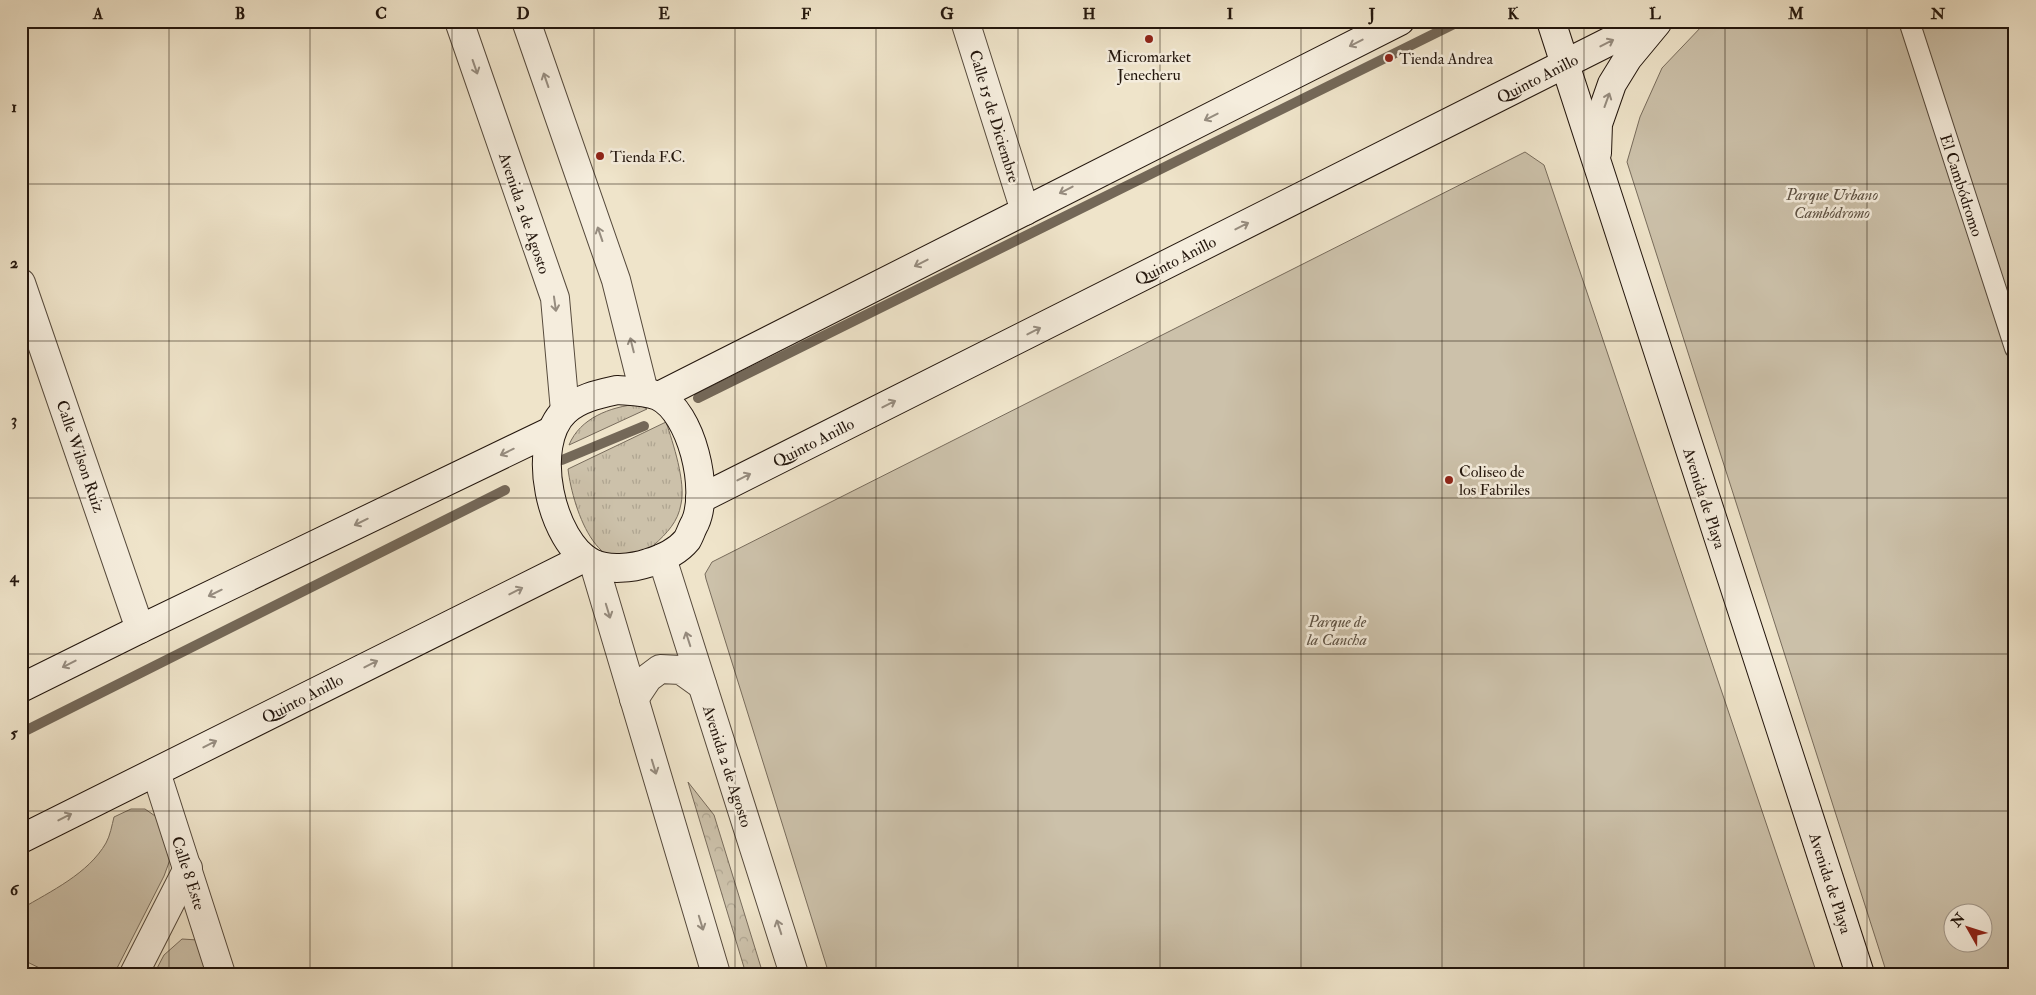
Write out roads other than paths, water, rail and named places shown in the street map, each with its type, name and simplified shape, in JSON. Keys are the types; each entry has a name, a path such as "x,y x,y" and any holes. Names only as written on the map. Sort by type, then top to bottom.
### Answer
{"main road":[{"name":"Avenida 2 de Agosto","path":"459,21 554,298 558,421"},
{"path":"526,21 616,280 651,394"},
{"name":"Calle 15 de Diciembre","path":"965,21 1025,211"},
{"path":"651,394 1025,211 1400,21"},
{"name":"Quinto Anillo","path":"700,499 1650,21"},
{"path":"1597,164 1598,124 1612,84 1628,58 1659,21"},
{"name":"Avenida de Playa","path":"1554,29 1860,974"},
{"name":"Calle Wilson Ruiz","path":"21,283 140,628"},
{"path":"21,688 558,421 590,396 617,390 651,394 675,409 686,427 701,486 700,513 687,540 662,558 636,566 609,567 589,561"},
{"path":"558,421 548,451 547,476 552,501 561,526 571,543 589,561 634,699 716,974"},
{"name":"Avenida 2 de Agosto","path":"662,558 794,974"},
{"name":"Quinto Anillo","path":"21,839 589,561"},
{"path":"634,699 648,678 660,668 681,670 702,685"},
{"name":"Calle 8 Este","path":"156,772 221,974"},
{"path":"134,974 188,868"}],"lane":[{"name":"El Cambódromo","path":"1908,21 2015,348"}],"waterway":[{"path":"698,398 1460,21"},
{"path":"562,460 644,426"},
{"path":"21,733 505,490"}],"place":[{"name":"Micromarket Jenecheru","path":"1149,39"},
{"name":"Tienda Andrea","path":"1389,58"},
{"name":"Tienda F.C.","path":"600,156"},
{"name":"Coliseo de los Fabriles","path":"1449,480"}],"park label":[{"name":"Parque Urbano Cambódromo","path":"1832,203"},
{"name":"Parque de la Cancha","path":"1337,630"}]}
